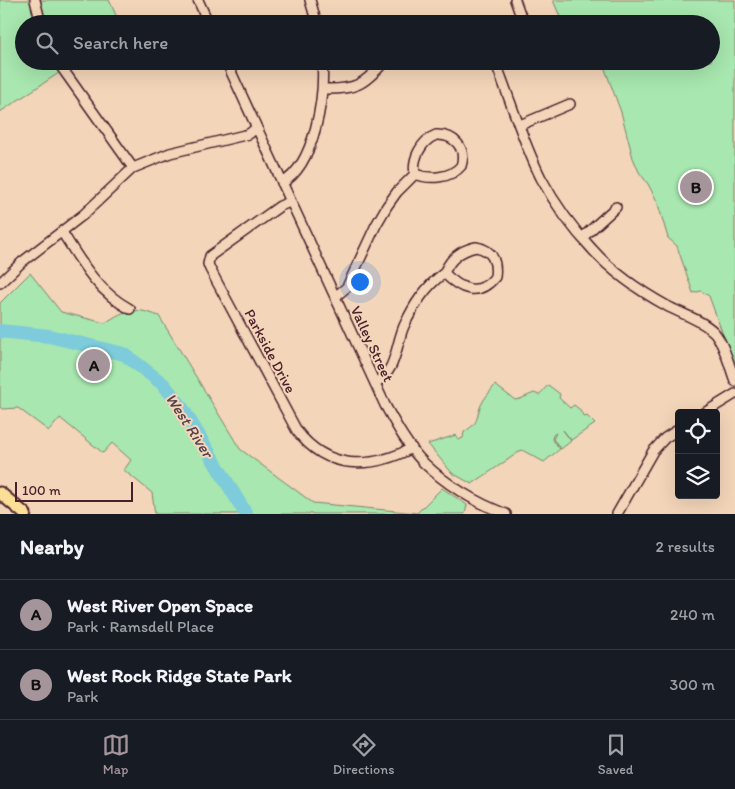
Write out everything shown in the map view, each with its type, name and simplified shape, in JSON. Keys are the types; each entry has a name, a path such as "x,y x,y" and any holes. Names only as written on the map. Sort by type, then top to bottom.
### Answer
{"main road":[{"path":"0,494 24,514"}],"street":[{"path":"35,0 38,15"},
{"path":"198,0 205,15"},
{"path":"310,0 314,15"},
{"path":"515,0 520,15"},
{"path":"63,70 133,168"},
{"name":"Valley Street","path":"230,70 394,422 425,463 469,496 506,514"},
{"path":"282,183 294,175 314,132 323,89 322,70"},
{"path":"323,89 349,89 371,77 377,70"},
{"path":"499,70 541,177 563,214 582,238 630,283 648,295 694,319 714,333 735,381"},
{"path":"520,125 570,104"},
{"path":"0,283 22,262 95,204 133,168 170,153 249,134 256,128"},
{"path":"335,297 347,287 387,206 397,192 415,174 414,161 424,143 436,135 446,136 456,141 460,146 463,160 458,170 451,174 430,178 415,174"},
{"name":"Parkside Drive","path":"290,202 280,206 210,256 208,264 210,269 297,431 310,446 328,458 348,463 365,463 380,460 412,448"},
{"path":"582,238 616,207"},
{"path":"62,232 93,279 115,300 130,309"},
{"path":"375,383 384,378 389,371 404,326 420,296 429,285 444,273 456,256 468,249 484,248 495,260 495,277 489,285 482,288 460,287 444,273"},
{"path":"711,409 735,394"},
{"path":"617,514 653,451 664,438 675,431"}],"green space":[{"path":"0,0 109,0 116,15 15,15 15,70 63,70 0,112"},
{"path":"553,0 735,0 735,368 709,296 701,291 693,293 677,246 668,238 657,201 639,172 633,158 621,112 605,70 720,70 720,15 559,15"},
{"path":"30,273 61,312 105,323 131,310 143,311 159,316 240,449 313,503 417,513 442,488 467,505 465,514 155,514 152,493 124,470 131,460 112,443 103,453 60,418 49,431 18,408 2,409 0,407 0,303"},
{"path":"495,385 515,400 534,393 539,395 548,385 560,394 559,398 570,408 574,405 584,417 587,416 595,424 571,440 563,430 571,441 561,449 553,439 556,433 553,435 552,439 560,449 544,462 522,450 472,484 452,473 428,444 456,435 458,440 463,438 464,432 475,423 482,402"}],"waterway":[{"name":"West River","path":"0,331 49,336 124,354 163,384 181,406 246,514"}],"place":[{"name":"West Rock Ridge State Park","path":"696,187"},
{"name":"West River Open Space","path":"94,365"}]}
